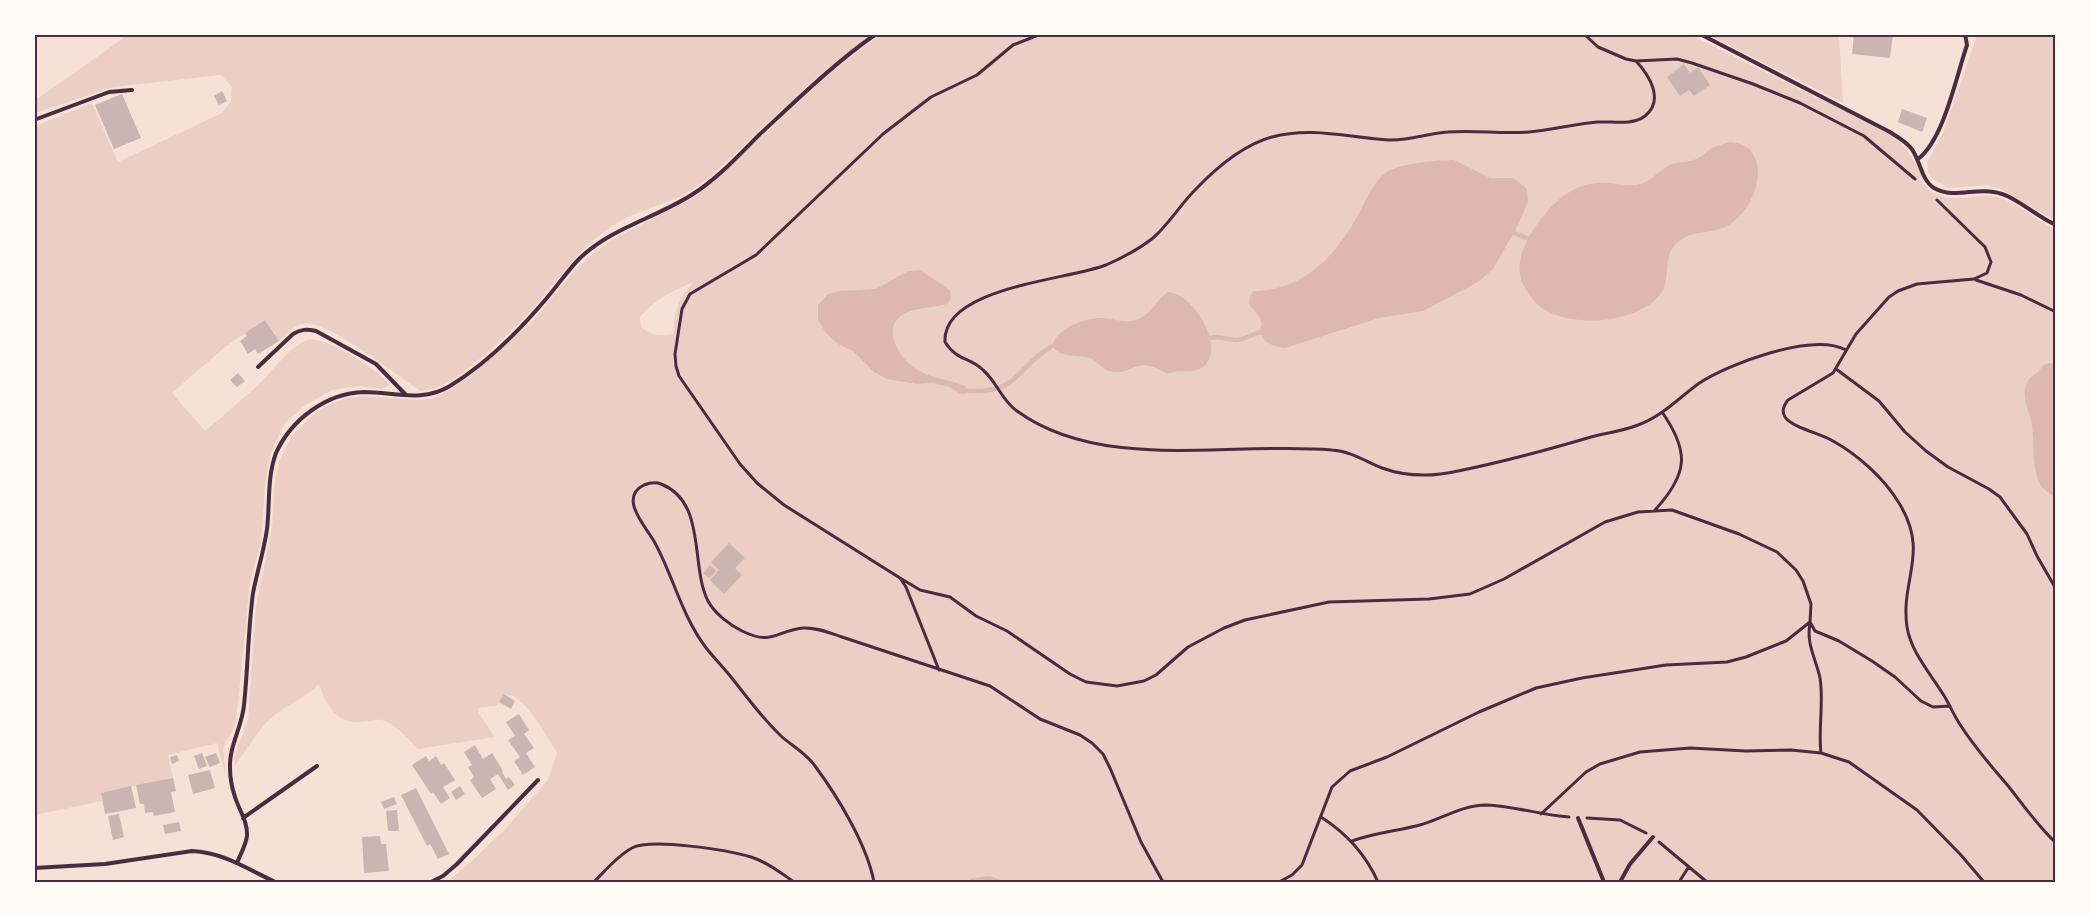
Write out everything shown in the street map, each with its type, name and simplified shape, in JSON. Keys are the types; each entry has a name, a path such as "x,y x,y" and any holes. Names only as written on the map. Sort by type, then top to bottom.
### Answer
{"lane":[{"path":"237,863 248,834 232,786 231,753 244,708 251,608 265,546 271,475 276,455 285,437 296,423 326,401 361,392 417,396 433,394 468,373 527,321 587,252 621,228 694,194 850,52 876,34"},
{"path":"1700,34 1888,131 1911,148 1928,183 1934,188 1954,194 1992,191 2002,194 2055,225"},
{"path":"1918,159 1932,145 1939,130 1967,45 1965,34"},
{"path":"34,120 109,92 132,90"},
{"path":"258,368 293,334 307,329 316,331 376,364 407,395"},
{"path":"243,818 317,766"},
{"path":"431,882 443,876 457,864 538,780"},
{"path":"1578,818 1604,882"},
{"path":"1620,882 1630,864 1653,837"},
{"path":"34,868 105,864 192,851 218,855 275,882"}],"path":[{"path":"1041,34 1013,45 977,75 940,91 897,123 756,255 690,294 685,300 675,354 678,376 740,464 757,483 784,505 900,578 920,590 950,597 976,616 1008,632 1070,674 1086,682 1124,686 1156,675 1188,647 1245,620 1329,602 1429,599 1470,594 1504,579 1593,527 1618,517 1655,510 1672,510 1739,534 1777,552 1796,570 1803,581 1811,604 1809,643 1820,685 1821,753"},
{"path":"1584,34 1598,47 1615,56 1636,61 1677,59 1716,70 1776,92 1864,136 1918,182"},
{"path":"1636,61 1651,80 1654,100 1647,115 1632,122 1600,122 1531,132 1450,132 1397,140 1330,132 1293,133 1275,136 1246,147 1195,190 1154,237 1126,255 1090,271 1046,280 972,302 961,309 947,326 945,342 956,356 982,369 1015,410 1060,435 1095,444 1167,449 1281,447 1338,450 1354,454 1399,473 1415,475 1446,474 1636,426 1662,412 1699,384 1734,364 1806,346 1833,345 1846,350"},
{"path":"1933,196 1979,239 1989,254 1990,268 1982,277 1917,284 1898,291 1871,316 1856,334 1836,369 1827,378 1788,400 1783,412 1785,418 1791,422 1834,441 1860,460 1888,487 1903,509 1914,544 1907,611 1909,633 1917,653 1971,742 2055,843"},
{"path":"1974,279 2021,296 2055,312"},
{"path":"1836,369 1879,401 1905,432 1948,468 2000,497 2027,534 2055,589"},
{"path":"1655,510 1673,485 1682,464 1680,443 1662,412"},
{"path":"874,882 871,867 860,842 814,764 782,737 762,716 693,629 655,543 636,514 633,504 634,495 639,488 647,484 658,483 670,489 681,499 694,529 703,588 709,603 722,618 740,630 757,638 769,639 792,630 805,628 818,630 990,686 1040,719 1080,735 1092,743 1103,754 1141,842 1163,882"},
{"path":"900,578 906,587 939,670"},
{"path":"1810,622 1815,631 1839,641 1872,660 1921,701 1934,707 1950,706"},
{"path":"1279,882 1292,875 1302,865 1332,787 1350,771 1387,757 1512,697 1536,688 1582,678 1666,665 1727,662 1786,641 1810,622"},
{"path":"1540,814 1586,772 1600,764 1640,752 1690,748 1746,751 1791,750 1821,753 1849,762 1917,810 1984,882"},
{"path":"1352,841 1368,835 1419,825 1469,807 1486,805 1578,818 1601,817 1620,820 1653,837 1707,882"},
{"path":"1321,817 1352,841 1367,861 1378,882"},
{"path":"594,882 632,848 651,843 752,857 775,868 794,882"},
{"path":"1679,882 1688,868"}],"shaded area":[{"path":"128,35 870,35 818,76 711,176 682,196 630,216 609,228 586,246 521,322 457,377 437,388 421,391 344,338 312,324 298,325 279,341 265,320 225,347 172,393 205,431 257,386 288,353 308,340 327,343 352,355 390,385 381,389 358,386 332,390 304,406 284,424 270,455 265,485 261,542 250,582 236,723 223,749 226,777 217,743 168,755 173,778 101,793 102,801 35,815 35,126 92,103 118,162 222,113 231,101 232,87 221,75 113,87 35,113 34,101"},
{"path":"880,35 1691,35 1886,132 1907,151 1922,176 1919,179 1934,193 1951,198 1989,196 2004,199 2055,229 2055,882 455,882 452,878 506,828 548,780 557,753 528,709 512,696 504,694 496,706 478,709 495,737 418,749 390,723 376,720 352,722 338,716 328,705 319,684 270,719 234,767 235,754 248,720 256,606 272,528 275,477 281,457 291,437 309,418 326,406 344,399 361,396 421,400 435,398 448,391 470,376 530,324 575,270 595,252 615,238 693,198 831,72","holes":["694,282 678,306 673,334 656,335 641,327 640,317 652,305 671,292"]},
{"path":"1709,35 1843,35 1839,36 1843,103"},
{"path":"1977,35 2055,35 2055,220 2001,189 1988,185 1948,188 1932,178 1928,171 1927,162 1943,133"},
{"path":"1730,142 1745,146 1755,158 1758,177 1752,197 1741,215 1725,227 1693,234 1675,245 1669,256 1666,281 1662,292 1651,303 1620,317 1583,320 1566,318 1550,312 1531,298 1520,276 1522,254 1532,232 1559,199 1572,190 1594,183 1641,184 1671,164 1694,160 1714,147"},
{"path":"1454,160 1490,178 1513,178 1527,190 1528,202 1516,229 1493,269 1478,282 1423,311 1379,318 1285,348 1265,341 1261,334 1262,324 1259,317 1249,304 1250,296 1254,291 1288,285 1315,269 1338,246 1373,187 1387,172 1410,164"},
{"path":"920,270 950,290 951,298 947,304 911,311 898,319 894,326 894,342 903,357 916,369 965,386 966,394 932,383 917,384 887,379 874,372 853,351 838,344 826,333 818,320 818,305 828,294 876,289 908,271"},
{"path":"1168,292 1177,294 1186,300 1195,309 1208,331 1211,354 1207,363 1199,369 1167,374 1156,368 1140,366 1116,372 1106,370 1090,358 1060,353 1052,346 1054,340 1064,330 1085,320 1108,318 1136,320 1146,314"},
{"path":"2050,363 2056,365 2055,497 2039,482 2034,461 2032,426 2025,395 2029,379 2043,365"},
{"path":"990,876 1006,882 965,882 973,878"}],"building":[{"path":"1854,34 1893,34 1890,58 1852,54"},
{"path":"1684,64 1690,73 1698,67 1710,85 1694,96 1689,90 1680,96 1667,77"},
{"path":"222,91 227,101 219,105 214,96"},
{"path":"122,94 141,138 114,149 95,105"},
{"path":"1902,109 1927,118 1922,132 1898,122"},
{"path":"265,320 279,341 258,354 255,349 248,354 240,341 247,336 245,333"},
{"path":"238,373 245,381 237,387 230,380"},
{"path":"729,543 745,558 735,568 742,575 724,594 710,580 719,570 711,562"},
{"path":"710,565 716,571 709,578 703,573"},
{"path":"504,694 515,701 511,709 499,702"},
{"path":"519,714 529,730 524,734 534,748 526,753 535,767 523,775 514,761 520,757 508,740 515,736 506,722"},
{"path":"475,745 483,759 492,753 506,779 509,777 515,785 508,790 498,774 490,779 496,789 482,798 470,780 474,777 468,767 472,765 464,752"},
{"path":"202,753 207,766 199,769 194,756"},
{"path":"216,753 220,763 210,767 205,757"},
{"path":"177,755 179,761 172,764 170,757"},
{"path":"426,756 429,761 436,756 441,765 444,763 455,780 443,787 450,798 441,804 433,792 431,794 412,765"},
{"path":"210,770 215,788 193,794 188,775"},
{"path":"173,778 176,791 171,792 175,812 154,816 153,812 145,813 144,804 140,804 136,785"},
{"path":"131,786 136,808 105,814 101,793"},
{"path":"460,786 465,794 456,800 451,792"},
{"path":"416,788 449,854 438,859 430,844 427,846 401,795"},
{"path":"394,797 397,804 384,809 381,802"},
{"path":"397,810 399,831 388,831 386,811"},
{"path":"119,814 124,837 113,840 108,816"},
{"path":"179,822 181,831 165,834 163,825"},
{"path":"380,836 381,844 386,844 389,871 364,873 362,837"}],"waterway":[{"path":"1514,233 1529,239"},
{"path":"1210,338 1239,340 1261,332"},
{"path":"967,391 985,391 1008,384 1052,346"}]}
